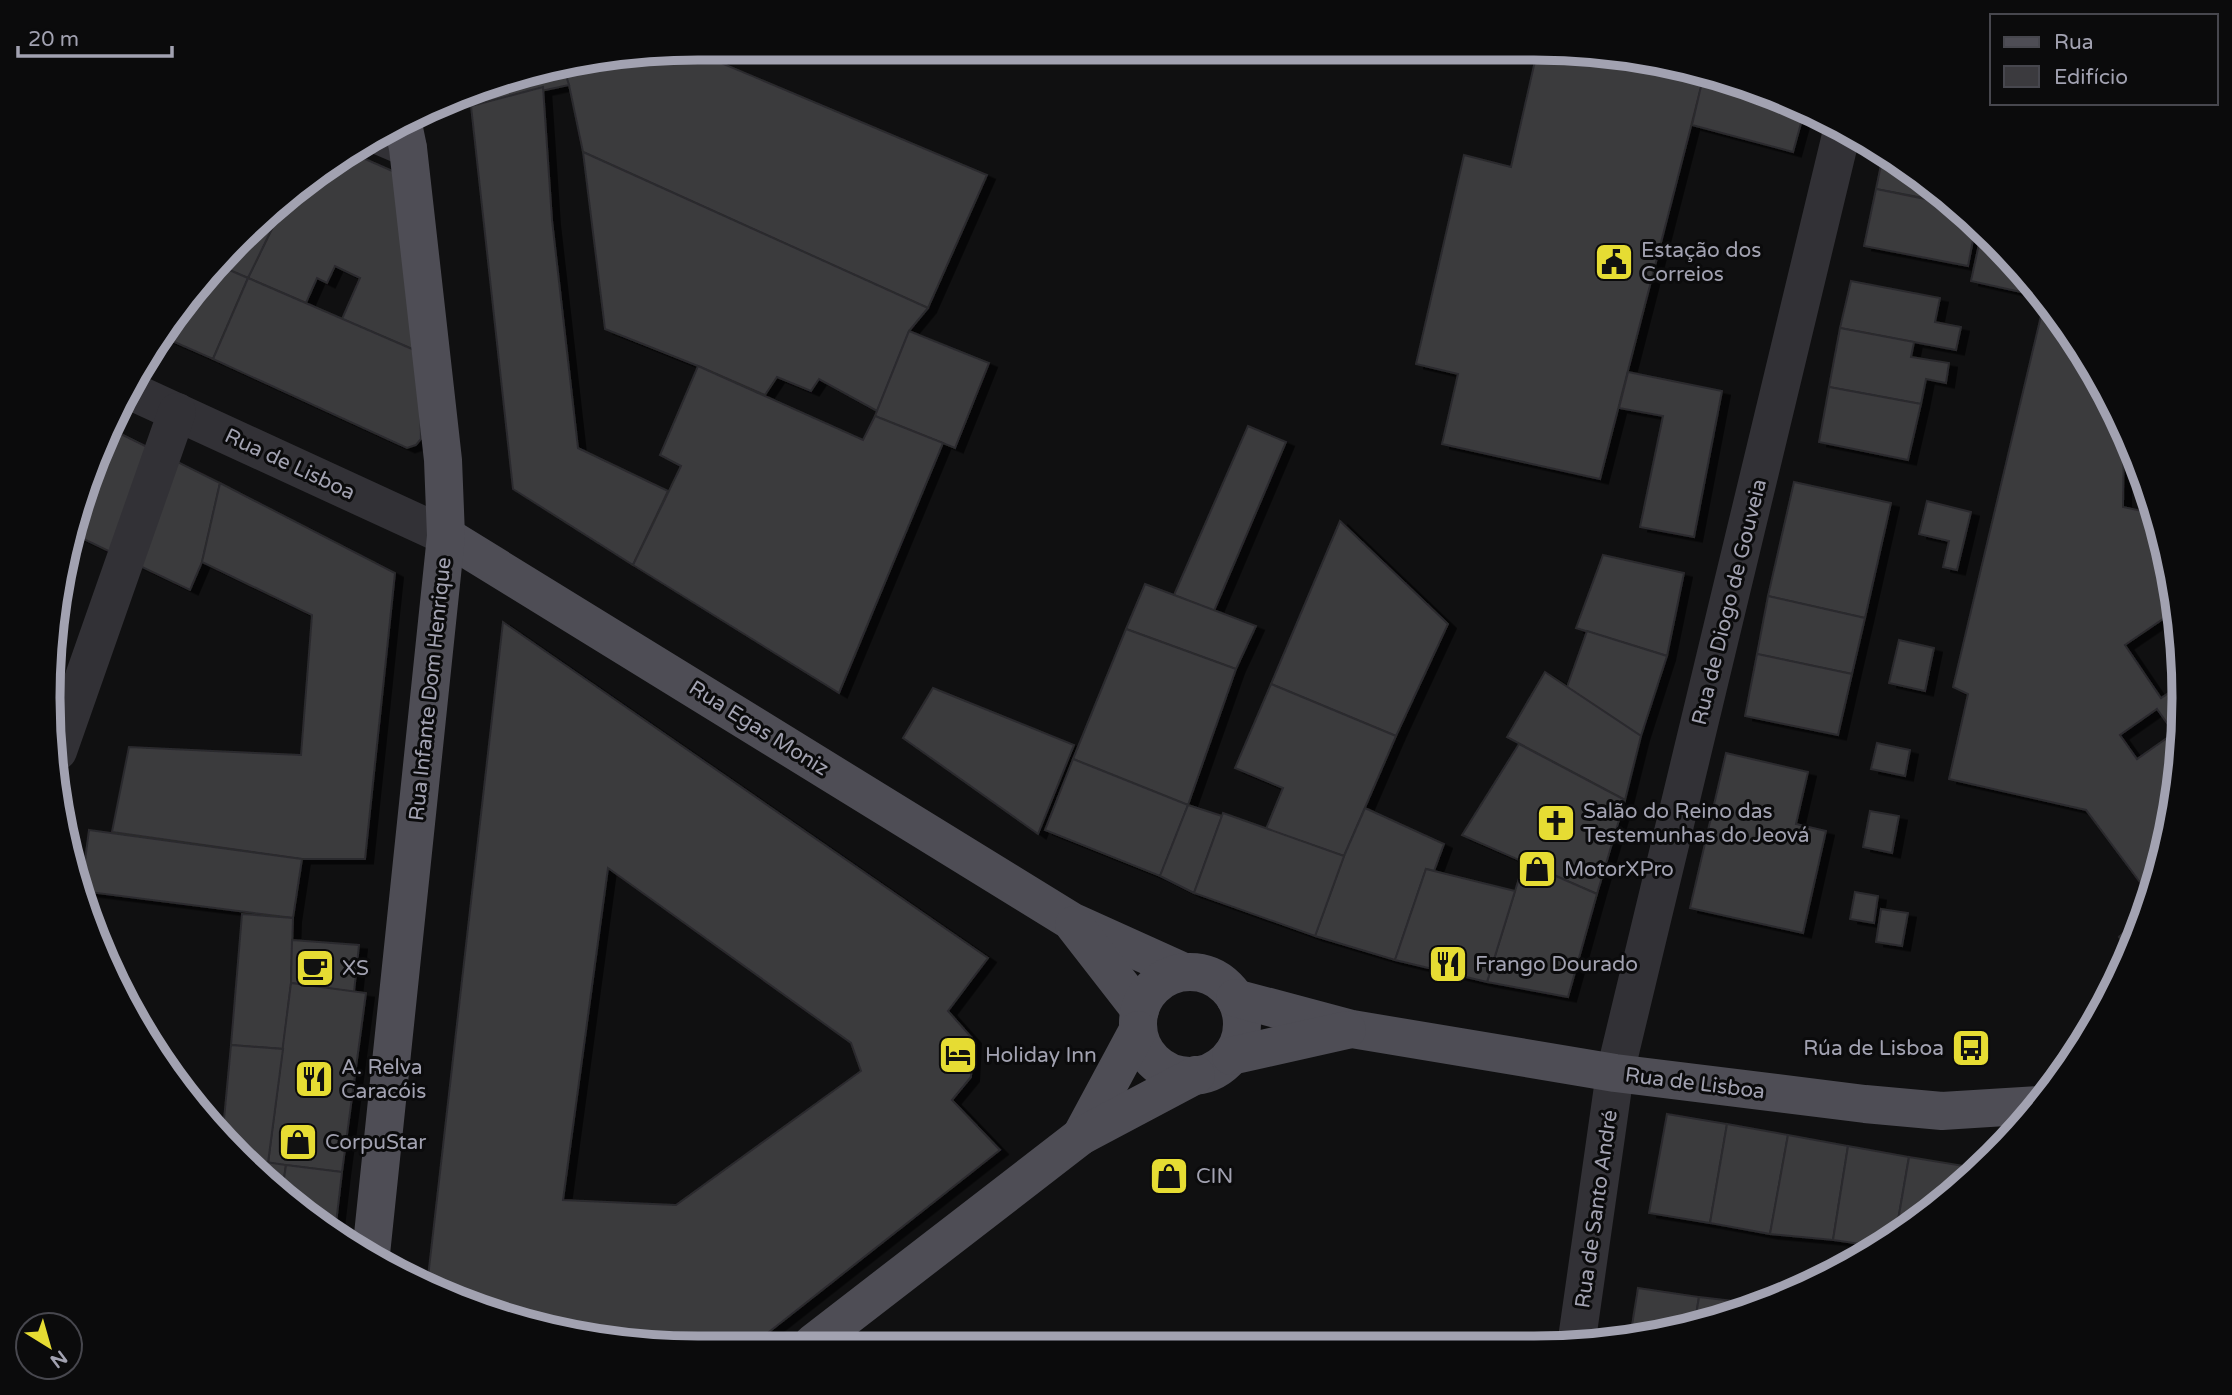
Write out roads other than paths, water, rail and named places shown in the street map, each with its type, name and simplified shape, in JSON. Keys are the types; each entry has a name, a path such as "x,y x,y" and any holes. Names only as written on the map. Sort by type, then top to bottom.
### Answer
{"main road":[{"name":"Rua Infante Dom Henrique","path":"372,1246 446,536 443,460 397,136"},
{"name":"Rua Egas Moniz","path":"446,536 1071,921 1184,972"},
{"name":"Rua Egas Moniz","path":"1071,921 1139,1020"},
{"path":"822,1336 1081,1136 1196,1075 1215,1069 1231,1056 1240,1038 1242,1017 1235,999 1222,982 1204,974 1184,972 1164,978 1149,992 1139,1020 1081,1136"},
{"name":"Rua de Lisboa","path":"1235,999 1352,1029 1615,1073 1942,1111 2024,1106"},
{"path":"1139,1020 1144,1049 1157,1065 1176,1074 1196,1075"},
{"name":"Rua de Lisboa","path":"1231,1056 1352,1029"}],"street":[{"name":"Rua de Diogo de Gouveia","path":"1615,1073 1840,138"},
{"name":"Rua de Lisboa","path":"137,394 446,536"},
{"path":"61,742 177,412"},
{"name":"Rua de Santo André","path":"1578,1334 1615,1073"}],"place":[{"name":"Estação dos Correios","path":"1614,262"},
{"name":"Salão do Reino das Testemunhas do Jeová","path":"1556,823"},
{"name":"MotorXPro","path":"1537,869"},
{"name":"Frango Dourado","path":"1448,964"},
{"name":"XS","path":"315,968"},
{"name":"Rúa de Lisboa","path":"1971,1048"},
{"name":"Holiday Inn","path":"958,1055"},
{"name":"A. Relva Caracóis","path":"314,1079"},
{"name":"CorpuStar","path":"298,1142"},
{"name":"CIN","path":"1169,1176"}]}
